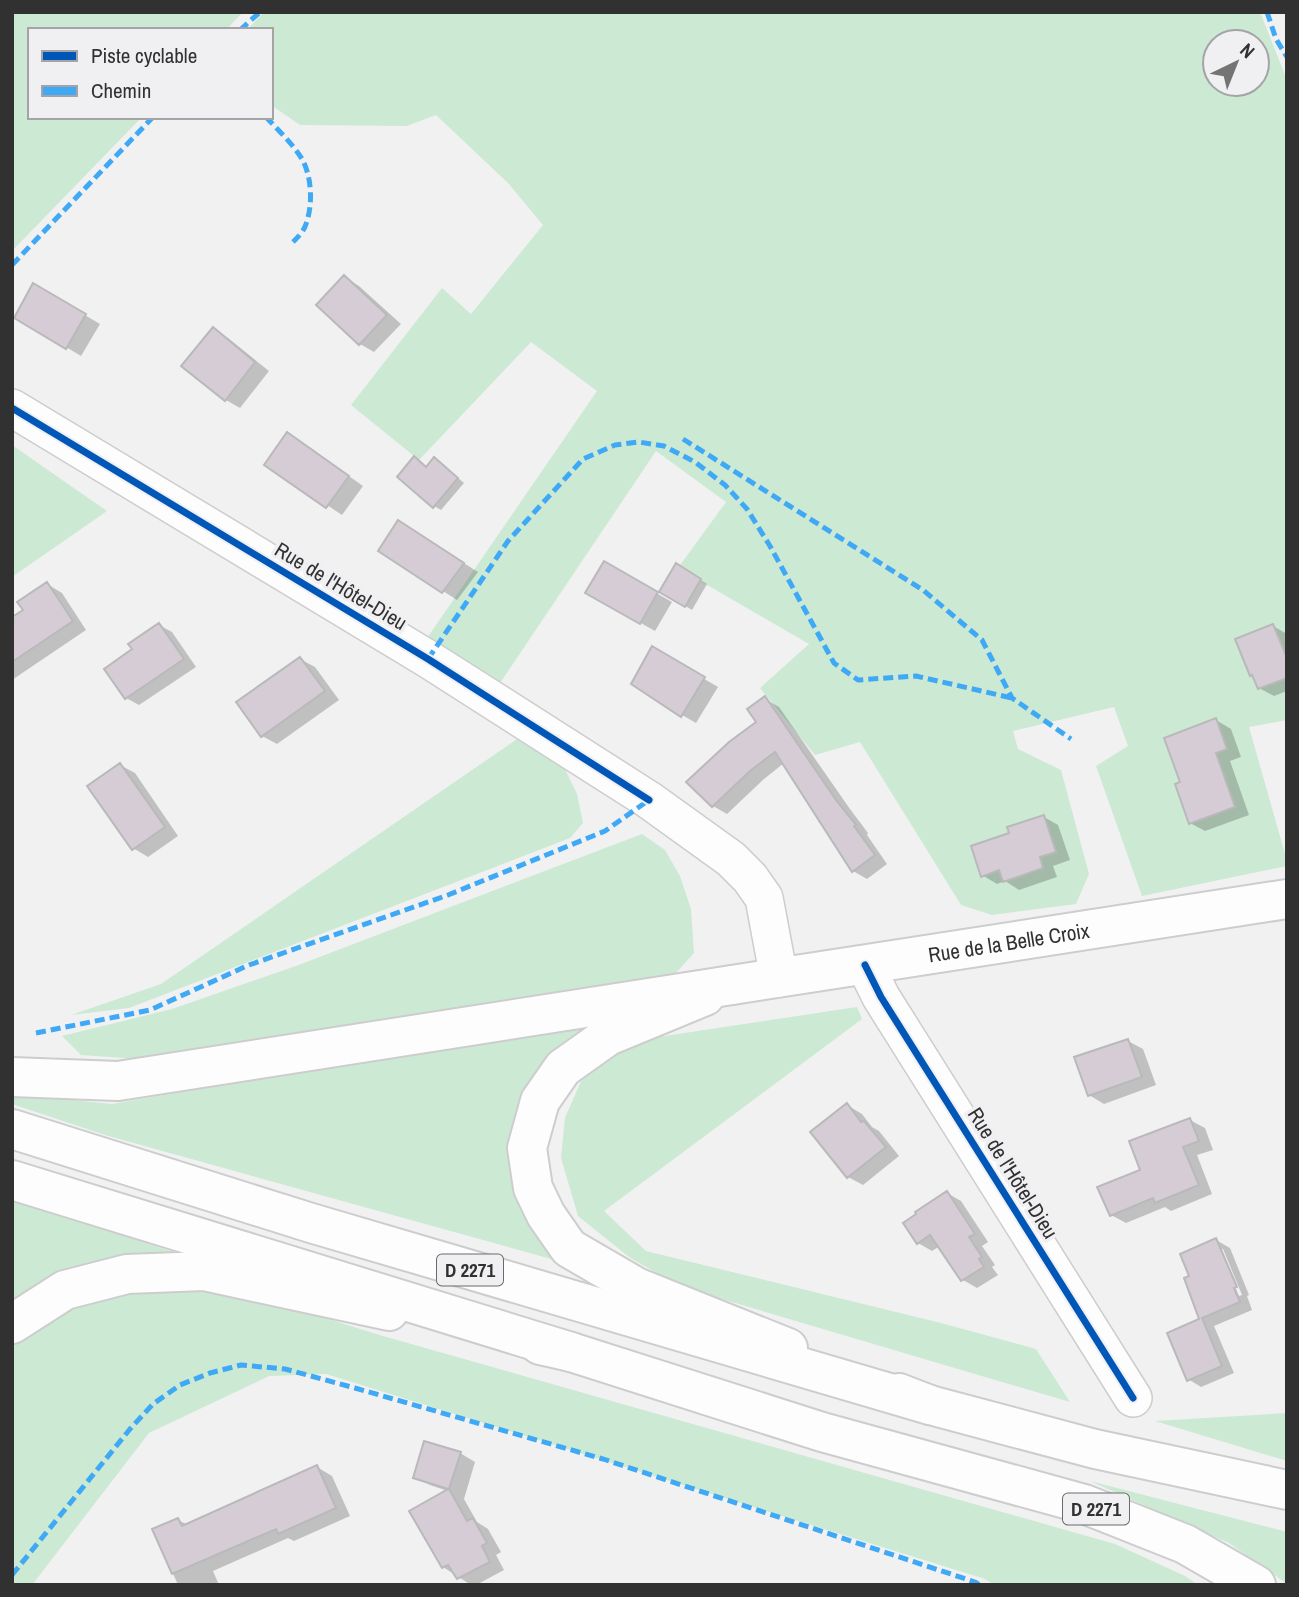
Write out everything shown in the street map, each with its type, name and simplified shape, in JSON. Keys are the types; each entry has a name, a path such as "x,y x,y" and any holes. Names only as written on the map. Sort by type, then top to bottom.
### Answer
{"main road":[{"name":"Rue de la Belle Croix","path":"732,985 1287,899"},
{"path":"12,1077 118,1081 732,985"},
{"path":"732,985 608,1036 563,1068 540,1101 527,1148 533,1188 545,1215 569,1248 636,1287 930,1405"},
{"name":"D 2271","path":"12,1129 324,1227 930,1405 1095,1449 1287,1490"},
{"name":"D 2271","path":"12,1180 572,1352 822,1432 1084,1504 1185,1544 1255,1584"},
{"path":"12,1324 65,1290 128,1274 204,1271 572,1352"}],"street":[{"name":"Rue de l'Hôtel-Dieu","path":"12,408 428,659 649,800 721,852 750,878 764,898 779,978"},
{"name":"Rue de l'Hôtel-Dieu","path":"864,965 1133,1398"}],"green space":[{"path":"12,12 243,12 228,28 28,28 28,119 140,119 12,251"},
{"path":"264,12 1260,12 1266,28 1201,28 1201,98 1271,98 1271,40 1287,80 1287,720 1249,727 1287,866 1142,896 1096,766 1128,746 1114,707 1013,731 1018,749 1061,770 1089,874 1076,904 992,915 961,905 860,742 815,755 760,688 809,644 678,568 726,502 656,451 496,689 423,644 597,391 531,342 419,460 351,405 442,288 471,314 543,225 508,183 436,115 407,126 300,125 273,106 273,28 249,28"},
{"path":"12,445 107,511 12,577"},
{"path":"520,737 562,763 577,794 583,823 570,838 129,1008 71,1015 161,984"},
{"path":"642,834 665,850 680,876 691,909 694,953 674,975 137,1059 81,1055 62,1036 172,1009 296,966"},
{"path":"857,1007 862,1019 604,1211 646,1251 1036,1349 1070,1402 681,1287 629,1257 578,1216 561,1158 565,1118 581,1081 607,1059 658,1037"},
{"path":"609,1019 524,1107 564,1260 551,1259 105,1135 12,1104 12,1094 112,1104"},
{"path":"12,1199 176,1253 143,1253 97,1263 12,1302"},
{"path":"150,1284 227,1288 383,1336 1115,1544 1185,1576 1198,1585 995,1585 985,1579 326,1374 269,1376 149,1433 32,1585 12,1585 12,1343 63,1311"},
{"path":"1287,1413 1287,1461 1155,1421"},
{"path":"1090,1481 1287,1532 1287,1584 1229,1543"}],"building":[{"path":"344,275 387,315 359,345 316,305"},
{"path":"33,283 86,314 66,349 14,318"},
{"path":"213,327 255,362 225,401 181,366"},
{"path":"287,432 349,476 326,508 264,465"},
{"path":"414,456 426,467 434,457 458,478 433,508 397,477"},
{"path":"398,520 464,563 442,593 378,551"},
{"path":"604,561 658,592 640,624 585,593"},
{"path":"676,563 701,579 685,607 659,592"},
{"path":"47,582 73,621 12,662 12,617 23,610 17,602"},
{"path":"159,623 184,659 125,699 104,669 132,649 128,644"},
{"path":"1273,624 1287,658 1287,678 1258,689 1235,639"},
{"path":"652,646 705,677 681,717 631,684"},
{"path":"300,657 325,691 261,737 236,702"},
{"path":"765,696 875,855 852,872 775,752 750,771 712,807 686,782 729,742 756,722 747,709"},
{"path":"1216,718 1227,749 1216,753 1235,807 1189,824 1175,784 1180,782 1164,738"},
{"path":"120,763 165,827 132,850 87,786"},
{"path":"1044,815 1056,852 1040,857 1043,868 1003,882 999,870 981,877 971,846 1009,833 1007,827"},
{"path":"1128,1039 1142,1077 1088,1096 1074,1057"},
{"path":"847,1103 861,1122 864,1121 886,1147 847,1178 810,1132"},
{"path":"1190,1118 1199,1141 1183,1147 1199,1185 1155,1203 1153,1198 1110,1216 1097,1187 1140,1170 1129,1141"},
{"path":"947,1191 975,1234 969,1237 982,1257 979,1259 984,1267 961,1281 930,1235 917,1244 903,1223"},
{"path":"1216,1238 1237,1287 1234,1288 1240,1302 1202,1318 1222,1366 1187,1381 1167,1333 1199,1319 1184,1278 1189,1276 1180,1254"},
{"path":"424,1441 461,1452 449,1489 467,1521 473,1518 487,1543 482,1546 490,1562 457,1579 448,1565 442,1568 409,1511 448,1489 413,1478"},
{"path":"317,1465 336,1508 278,1534 276,1529 172,1574 152,1529 178,1518 182,1526"}],"marked path":[{"path":"242,28 260,12"},
{"path":"1267,12 1276,39 1287,57"},
{"path":"12,265 151,119"},
{"path":"268,119 298,153 308,174 310,208 304,229 293,242"},
{"path":"683,439 923,590 982,640 1012,698 1071,739"},
{"path":"428,659 508,541 583,459 615,445 639,442 664,446 695,462 725,485 747,509 770,546 834,663 858,680 916,676 1012,698"},
{"path":"36,1033 150,1010 249,965 448,895 605,831 649,800"},
{"path":"12,1575 153,1404 180,1385 241,1365 285,1369 603,1459 980,1585"}],"cycle path":[{"path":"12,408 428,659 649,800"},
{"path":"865,965 881,997 1133,1398"}]}
